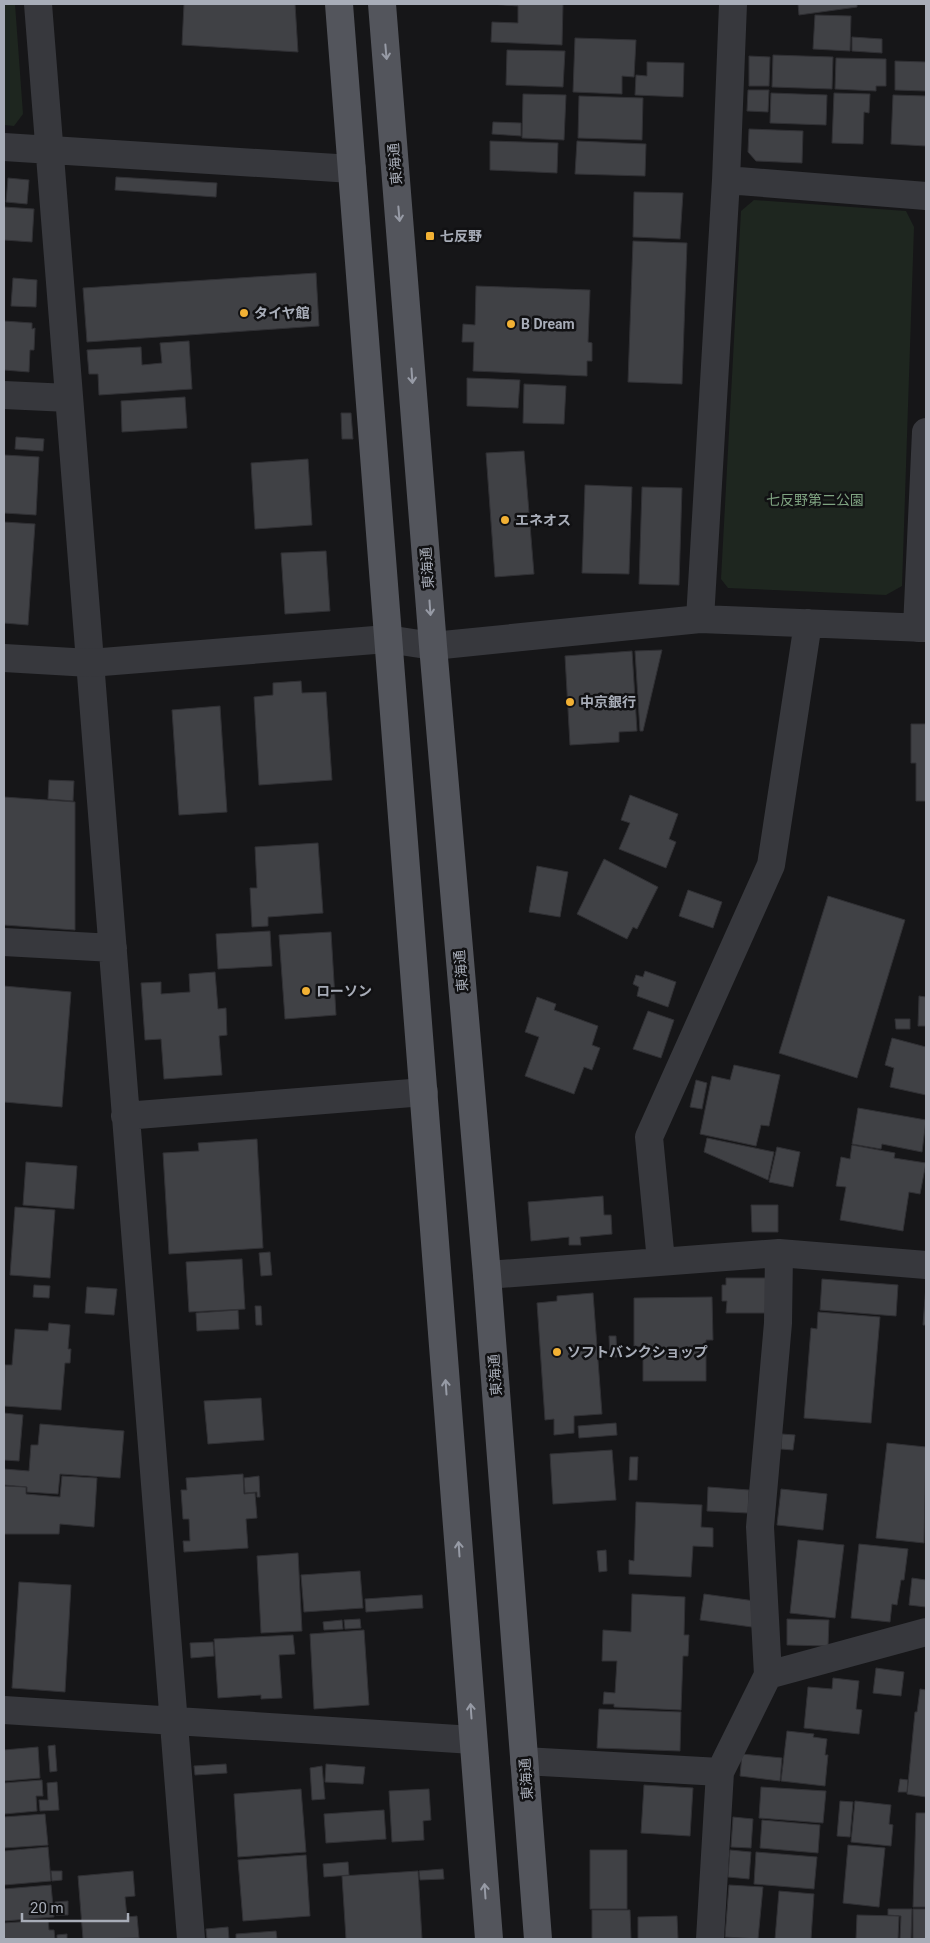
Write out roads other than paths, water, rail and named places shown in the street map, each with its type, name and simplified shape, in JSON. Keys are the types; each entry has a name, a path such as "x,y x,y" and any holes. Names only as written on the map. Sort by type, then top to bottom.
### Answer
{"main road":[{"path":"339,4 489,1939"},
{"name":"東海通","path":"382,4 433,646 487,1275 538,1939"}],"street":[{"path":"38,4 190,1939"},
{"path":"700,619 726,180 733,4"},
{"path":"4,148 352,169"},
{"path":"726,180 926,196"},
{"path":"4,395 69,398"},
{"path":"4,658 90,663 387,639 433,646 700,619 922,628 926,432"},
{"path":"661,1262 649,1137 771,865 808,623"},
{"path":"4,942 113,948"},
{"path":"126,1116 424,1092"},
{"path":"710,1939 720,1772 768,1675 760,1527 778,1323 779,1253"},
{"path":"487,1275 779,1253 926,1265"},
{"path":"768,1675 926,1632"},
{"path":"4,1710 474,1740"},
{"path":"524,1761 720,1772"}],"place":[{"name":"七反野","path":"430,236"},
{"name":"タイヤ館","path":"244,313"},
{"name":"B Dream","path":"511,324"},
{"name":"エネオス","path":"505,520"},
{"name":"中京銀行","path":"570,702"},
{"name":"ローソン","path":"306,991"},
{"name":"ソフトバンクショップ","path":"557,1352"}],"park label":[{"name":"七反野第二公園","path":"815,500"}]}
